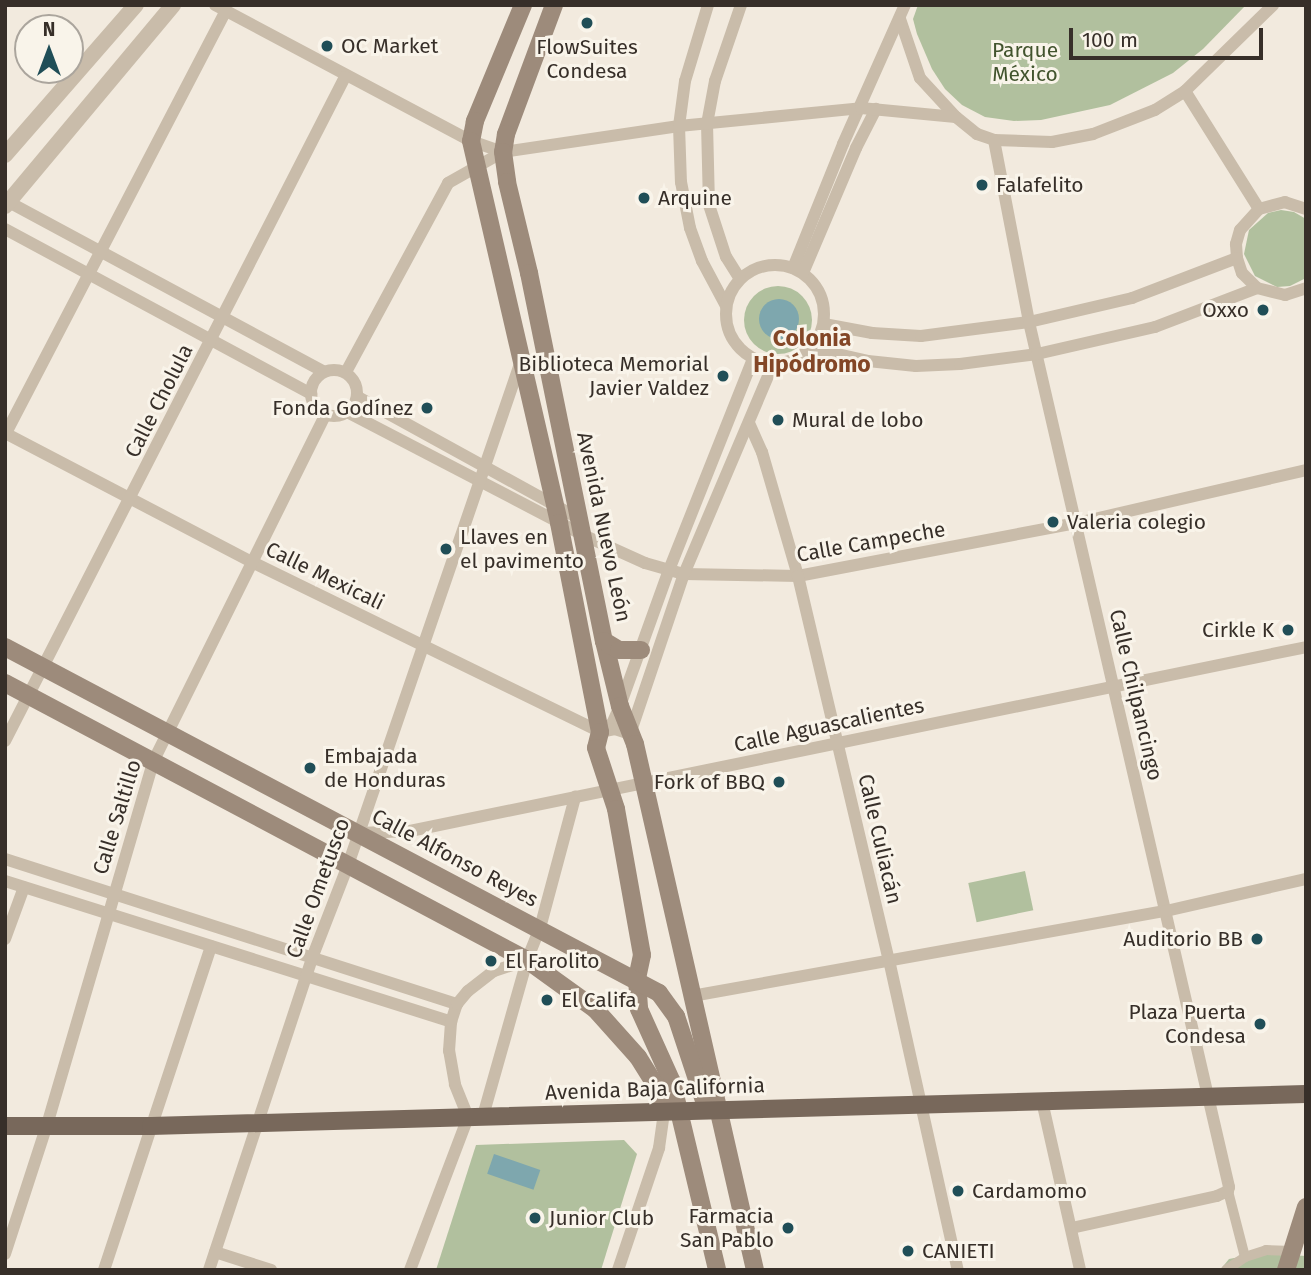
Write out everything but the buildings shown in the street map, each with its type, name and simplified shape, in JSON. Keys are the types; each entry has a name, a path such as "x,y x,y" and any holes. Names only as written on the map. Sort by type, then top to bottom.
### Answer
{"main road":[{"name":"Avenida Nuevo León","path":"523,5 475,121 471,141 559,523 600,732 596,748 616,809 642,955 637,979 639,1009 672,1082 672,1111 717,1270"},
{"name":"Avenida Nuevo León","path":"554,5 506,134 503,152 604,641 620,706 635,744 692,996 712,1110 736,1188 755,1270"},
{"path":"604,641 619,650 641,650"},
{"name":"Calle Alfonso Reyes","path":"5,647 659,993 676,1016 712,1110"},
{"path":"5,683 527,960 604,1018 638,1057 672,1111"},
{"name":"Avenida Baja California","path":"5,1126 151,1126 1306,1094"},
{"path":"1286,1270 1306,1208"}],"street":[{"path":"5,155 136,5"},
{"path":"173,5 6,203 101,251 324,372 346,372 356,383 358,397 347,412 326,415 315,407 311,394 314,381 324,372"},
{"path":"708,5 685,81 679,126 681,182 690,228 702,261 726,306"},
{"path":"740,279 726,257 709,205 707,124 715,81 741,5"},
{"path":"798,270 849,146 861,108 905,5"},
{"path":"900,19 920,78 956,117 976,134 994,140 1052,142 1093,134 1155,110 1185,91 1273,5"},
{"path":"5,434 101,251 220,8 345,77 471,141 503,152"},
{"name":"Calle Cholula","path":"5,741 345,77"},
{"path":"1185,91 1259,209"},
{"path":"346,372 449,183 503,152 679,126 861,108 956,117"},
{"path":"849,146 876,109"},
{"name":"Calle Chilpancingo","path":"994,140 1029,322 1245,1257"},
{"path":"1306,209 1284,202 1259,209 1240,230 1237,258 1242,273 1257,288 1285,295 1306,288"},
{"path":"5,229 311,394"},
{"path":"824,324 872,333 921,336 1029,322 1132,298 1237,258"},
{"path":"764,266 798,270 821,295 824,324 811,348 793,360 773,364 754,359 740,350 731,337 726,322 726,306 740,279 764,266"},
{"path":"811,348 868,362 916,366 960,365 1037,354 1155,327 1257,288"},
{"path":"600,732 612,724 620,706 669,570 754,359"},
{"name":"Calle Ometusco","path":"209,1270 312,958 348,865 521,361"},
{"path":"600,732 615,729 630,734 684,574 773,364"},
{"name":"Calle Campeche","path":"358,397 555,505 582,527 645,563 684,574 798,576 1077,523 1306,470"},
{"name":"Calle Campeche","path":"347,412 559,523 582,527"},
{"name":"Calle Saltillo","path":"5,1254 47,1125 153,762 326,415"},
{"name":"Calle Culiacán","path":"749,423 762,452 798,576 889,960 958,1270"},
{"name":"Calle Mexicali","path":"5,434 253,562 600,732"},
{"name":"Calle Aguascalientes","path":"359,833 410,831 1306,647"},
{"path":"410,1270 475,1117 540,928 575,797"},
{"path":"5,859 457,1004"},
{"path":"692,996 1166,911 1306,880"},
{"path":"5,881 451,1022"},
{"path":"5,939 24,887"},
{"path":"104,1270 211,946"},
{"path":"475,1117 451,1069 451,1022 457,1004 474,986 494,971 527,960"},
{"path":"1042,1101 1080,1270"},
{"path":"618,1270 672,1111"},
{"path":"1071,1228 1228,1191"},
{"path":"1226,1270 1245,1257 1266,1250 1292,1251"},
{"path":"215,1252 271,1270"}],"green space":[{"name":"Parque México","path":"918,5 1246,5 1203,49 1173,73 1110,105 1041,120 1014,121 985,117 962,105 945,89 932,69 917,34 913,19"},
{"path":"1281,210 1294,212 1306,219 1306,278 1290,286 1277,287 1255,276 1244,254 1249,230 1268,213"},
{"path":"785,286 806,301 812,313 810,333 802,344 785,354 771,354 754,344 746,333 744,313 754,296 765,288"},
{"path":"1025,871 1033,910 977,922 968,883"},
{"name":"Junior Club","path":"624,1140 637,1154 601,1270 436,1270 476,1145"},
{"path":"1260,1253 1306,1256 1306,1270 1220,1270 1229,1259"}],"water":[{"path":"779,299 793,305 799,319 793,333 779,339 765,333 759,319 765,305"},
{"path":"494,1154 540,1170 533,1190 487,1174"}],"place":[{"name":"FlowSuites Condesa","path":"587,23"},
{"name":"OC Market","path":"327,46"},
{"name":"Falafelito","path":"982,185"},
{"name":"Arquine","path":"644,198"},
{"name":"Oxxo","path":"1263,310"},
{"name":"Biblioteca Memorial Javier Valdez","path":"723,376"},
{"name":"Fonda Godínez","path":"427,408"},
{"name":"Mural de lobo","path":"778,420"},
{"name":"Valeria colegio","path":"1053,522"},
{"name":"Llaves en el pavimento","path":"446,549"},
{"name":"Cirkle K","path":"1288,630"},
{"name":"Embajada de Honduras","path":"310,768"},
{"name":"Fork of BBQ","path":"779,782"},
{"name":"Auditorio BB","path":"1257,939"},
{"name":"El Farolito","path":"491,961"},
{"name":"El Califa","path":"547,1000"},
{"name":"Plaza Puerta Condesa","path":"1260,1024"},
{"name":"Cardamomo","path":"958,1191"},
{"name":"Junior Club","path":"535,1218"},
{"name":"Farmacia San Pablo","path":"788,1228"},
{"name":"CANIETI","path":"908,1251"}],"district":[{"name":"Colonia Hipódromo","path":"812,351"}]}
